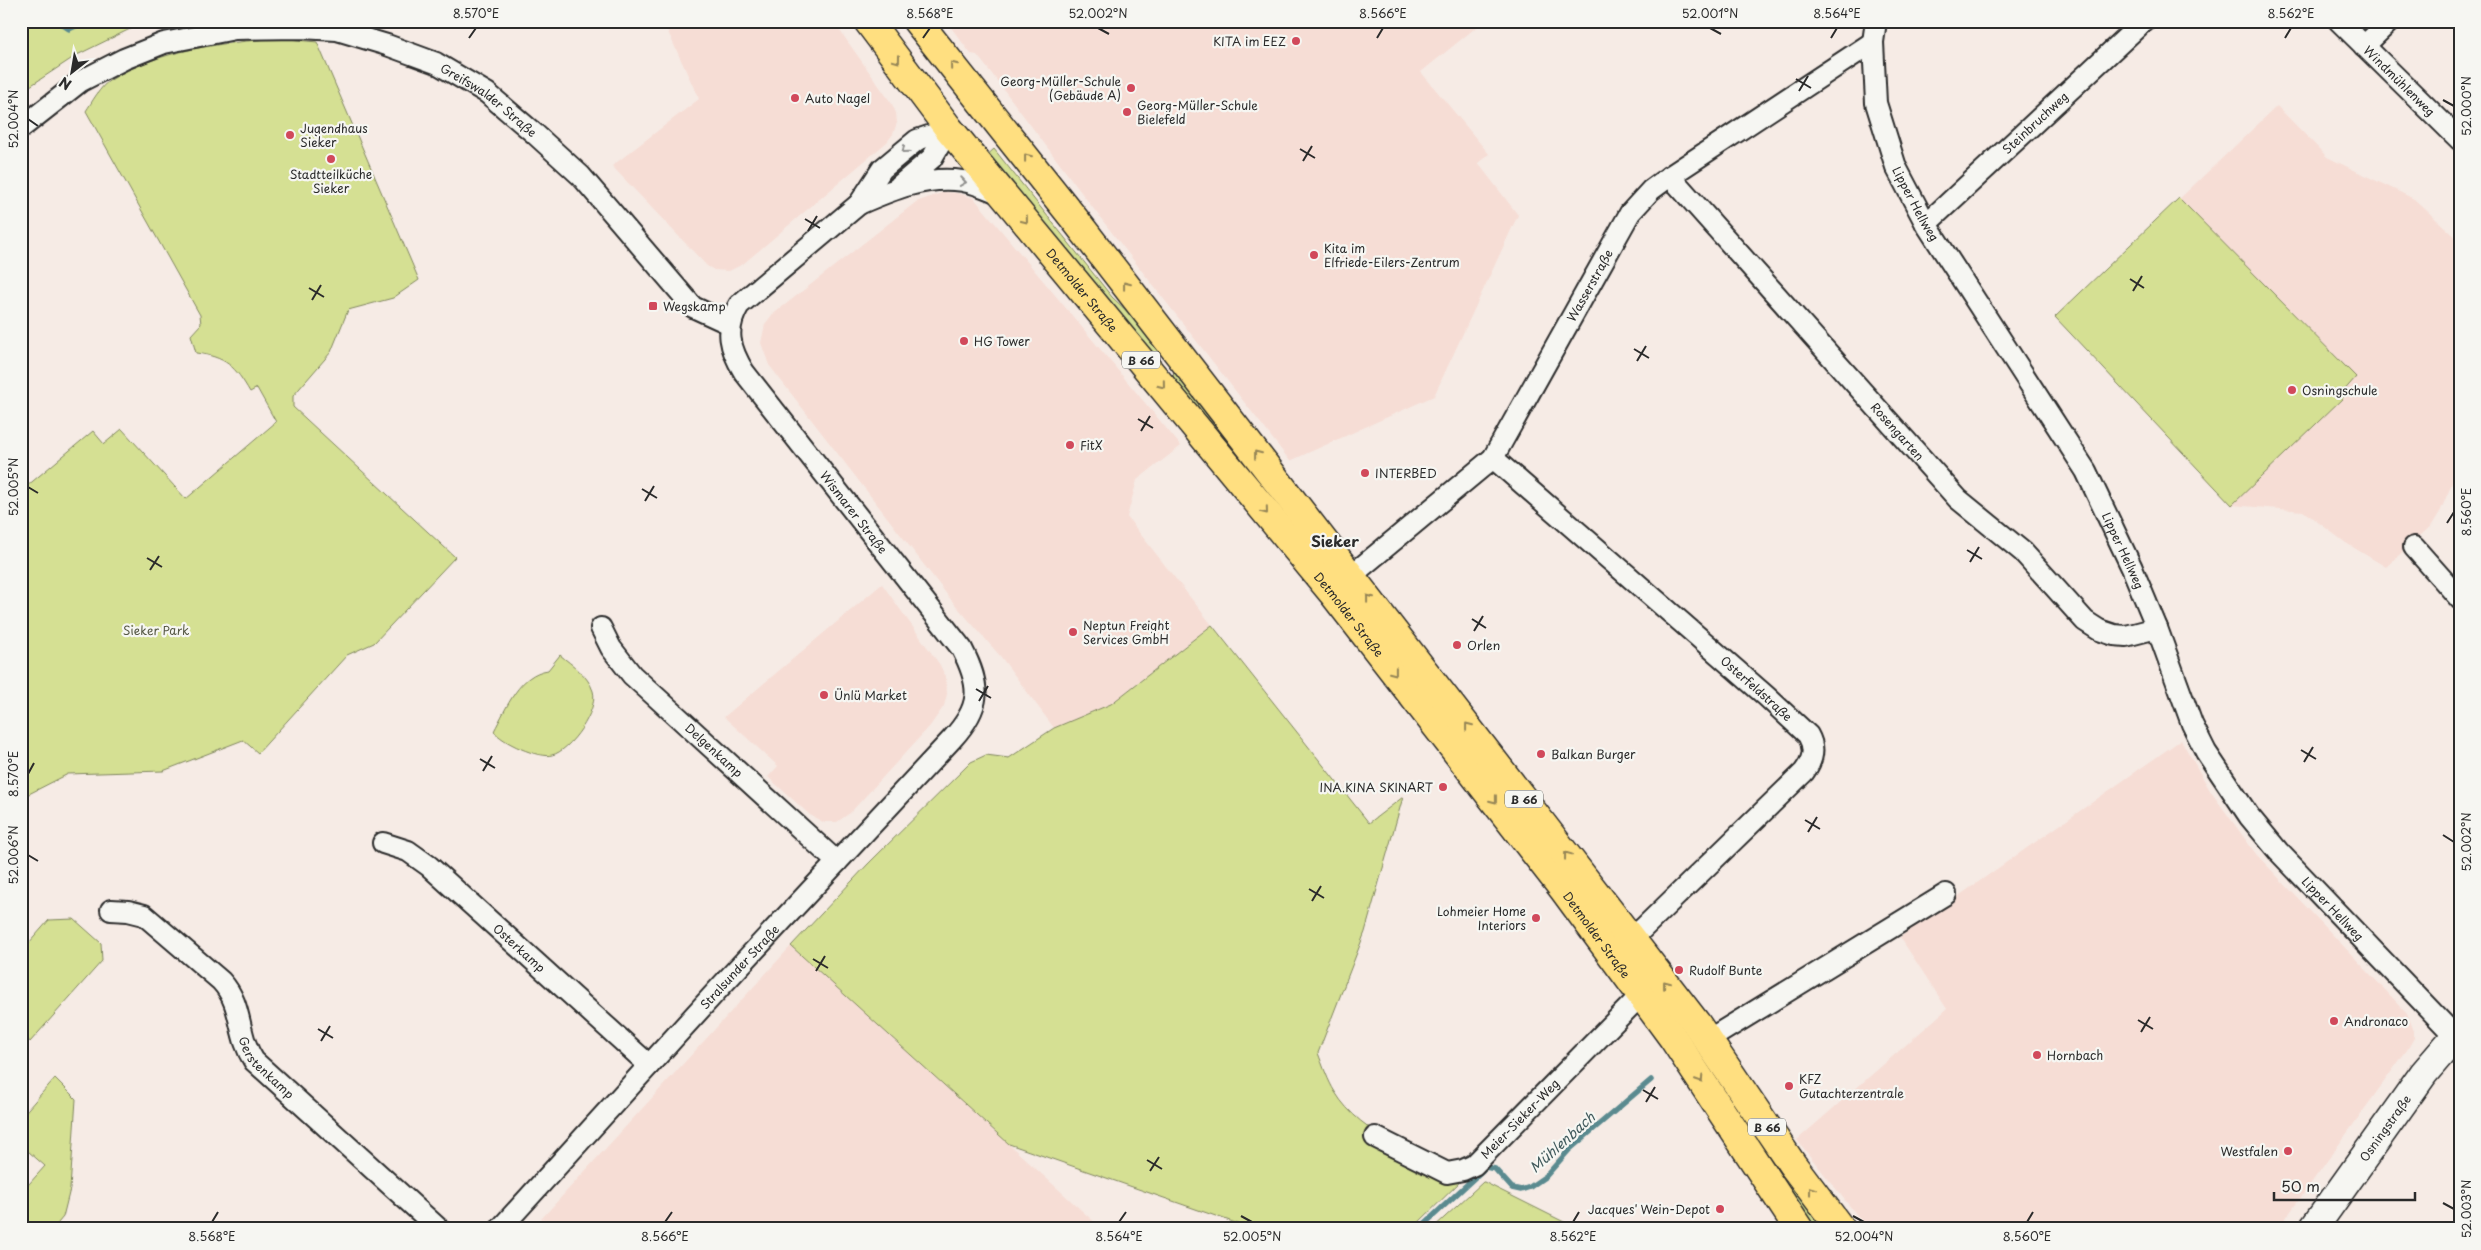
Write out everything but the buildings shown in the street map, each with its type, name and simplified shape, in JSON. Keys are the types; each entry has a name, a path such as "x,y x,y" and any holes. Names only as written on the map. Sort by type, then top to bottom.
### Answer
{"main road":[{"name":"Detmolder Straße","path":"868,21 949,129 1332,592 1564,890 1642,994 1799,1229"},
{"name":"Detmolder Straße","path":"917,21 984,103 1352,575 1632,939 1708,1040 1792,1164 1841,1229"},
{"path":"949,129 984,103"},
{"name":"Osningstraße","path":"2313,1229 2418,1080 2457,1034"}],"street":[{"name":"Lipper Hellweg","path":"1876,21 1873,42 1876,103 1896,167 1926,224 2086,471 2132,568 2157,628 2192,724 2206,752 2249,816 2278,851 2457,1034"},
{"name":"Steinbruchweg","path":"1926,224 2144,21"},
{"name":"Windmühlenweg","path":"2338,21 2460,140"},
{"path":"2364,46 2390,21"},
{"name":"Greifswalder Straße","path":"21,128 81,81 124,59 164,43 235,29 300,28 337,30 387,45 436,63 486,93 535,134 580,176 692,307 730,324"},
{"name":"Wasserstraße","path":"1352,575 1493,458 1630,213 1651,190 1873,42"},
{"path":"897,187 932,158 949,129"},
{"path":"859,204 882,169 917,140 949,129"},
{"name":"Rosengarten","path":"1670,176 1958,500 2023,552 2085,621 2099,630 2114,635 2126,636 2157,628"},
{"path":"730,324 739,305 748,296 859,204 897,187 928,182 962,181 1005,196"},
{"name":"Wismarer Straße","path":"730,324 731,349 744,372 962,649 973,670 976,683 976,702"},
{"name":"Osterfeldstraße","path":"1493,458 1766,696 1808,735 1813,743 1810,763 1804,772 1632,939"},
{"path":"2414,547 2460,599"},
{"name":"Delgenkamp","path":"601,628 611,648 632,676 838,862"},
{"name":"Stralsunder Straße","path":"500,1229 649,1065 962,728 976,702"},
{"name":"Osterkamp","path":"383,843 408,851 428,866 649,1065"},
{"path":"1708,1040 1946,894"},
{"name":"Gerstenkamp","path":"111,910 144,915 221,981 231,992 245,1048 254,1061 438,1229"},
{"name":"Meier-Sieker-Weg","path":"1374,1137 1447,1173 1463,1170 1474,1165 1642,994"}],"shaded area":[{"path":"663,21 833,21 892,104 896,113 897,123 893,134 887,142 743,264 729,271 714,270 707,266 612,166 699,99"},
{"name":"Kita im Elfriede-Eilers-Zentrum","path":"946,21 1484,21 1421,72 1489,154 1478,163 1518,215 1434,396 1290,461 1099,216 992,74 977,55 971,54"},
{"name":"Osningschule","path":"2277,106 2327,157 2414,199 2460,241 2460,464 2440,512 2432,525 2386,567 2346,543 2303,511 2232,505 2055,317"},
{"path":"944,192 957,193 974,198 1181,446 1137,480 1127,517 1212,625 1111,704 1054,728 1001,657 952,601 769,365 761,343 765,324 772,315 916,202"},
{"path":"882,584 940,665 946,678 947,694 944,706 930,726 850,813 837,822 823,822 810,815 768,777 778,766 724,717"},
{"path":"2181,740 2211,792 2256,854 2407,1013 2414,1031 2414,1038 2407,1050 2278,1229 1868,1229 1797,1140 1947,1009 1900,937"},
{"path":"791,946 1102,1229 532,1229"}],"green space":[{"path":"21,21 153,21 128,30 77,55 21,92"},
{"name":"Sieker Park","path":"279,38 317,42 419,280 393,298 348,310 331,352 293,396 293,407 455,557 374,643 347,655 258,753 243,740 163,771 68,774 21,798 21,491 93,431 104,444 122,429 186,499 276,422 257,388 250,392 229,364 215,357 196,353 191,335 201,324 200,315 86,111 99,91 109,81 149,61 214,45"},
{"path":"994,149 1112,297 1160,345 1156,358 985,157"},
{"path":"2179,198 2356,377 2341,394 2344,397 2232,505 2055,317"},
{"path":"1174,367 1260,475 1254,479 1173,381"},
{"path":"1212,625 1369,823 1403,797 1365,932 1318,1053 1335,1092 1347,1108 1361,1121 1394,1142 1467,1175 1412,1229 1253,1229 1009,1144 791,946 868,864 971,762 986,755 1009,758 1054,728 1111,704"},
{"path":"560,655 579,671 591,685 594,699 582,729 559,752 546,756 521,749 504,740 494,731 515,693 529,678 548,670"},
{"path":"74,919 101,943 102,961 30,1042 21,1031 21,952 49,920"},
{"path":"55,1078 76,1099 70,1189 63,1217 53,1229 21,1229 21,1193 45,1166 21,1145 21,1117"},
{"path":"1729,1095 1825,1229 1813,1229 1726,1097"},
{"path":"1484,1182 1578,1229 1432,1229"}],"waterway":[{"path":"57,21 69,29 87,21"},
{"name":"Mühlenbach","path":"1419,1229 1486,1167 1495,1169 1512,1188 1521,1190 1530,1187 1546,1176 1569,1150 1651,1080"}],"place":[{"name":"KITA im EEZ","path":"1296,41"},
{"name":"Georg-Müller-Schule (Gebäude A)","path":"1131,88"},
{"name":"Auto Nagel","path":"795,98"},
{"name":"Georg-Müller-Schule Bielefeld","path":"1127,112"},
{"name":"Jugendhaus Sieker","path":"290,135"},
{"name":"Stadtteilküche Sieker","path":"331,159"},
{"name":"Kita im Elfriede-Eilers-Zentrum","path":"1314,255"},
{"name":"Wegskamp","path":"653,306"},
{"name":"HG Tower","path":"964,341"},
{"name":"Osningschule","path":"2292,390"},
{"name":"FitX","path":"1070,445"},
{"name":"INTERBED","path":"1365,473"},
{"name":"Neptun Freight Services GmbH","path":"1073,632"},
{"name":"Orlen","path":"1457,645"},
{"name":"Ünlü Market","path":"824,695"},
{"name":"Balkan Burger","path":"1541,754"},
{"name":"INA.KINA SKINART","path":"1443,787"},
{"name":"Lohmeier Home Interiors","path":"1536,918"},
{"name":"Rudolf Bunte","path":"1679,970"},
{"name":"Andronaco","path":"2334,1021"},
{"name":"Hornbach","path":"2037,1055"},
{"name":"KFZ Gutachterzentrale","path":"1789,1086"},
{"name":"Westfalen","path":"2288,1151"},
{"name":"Jacques' Wein-Depot","path":"1720,1209"}],"district":[{"name":"Sieker","path":"1335,540"}]}
